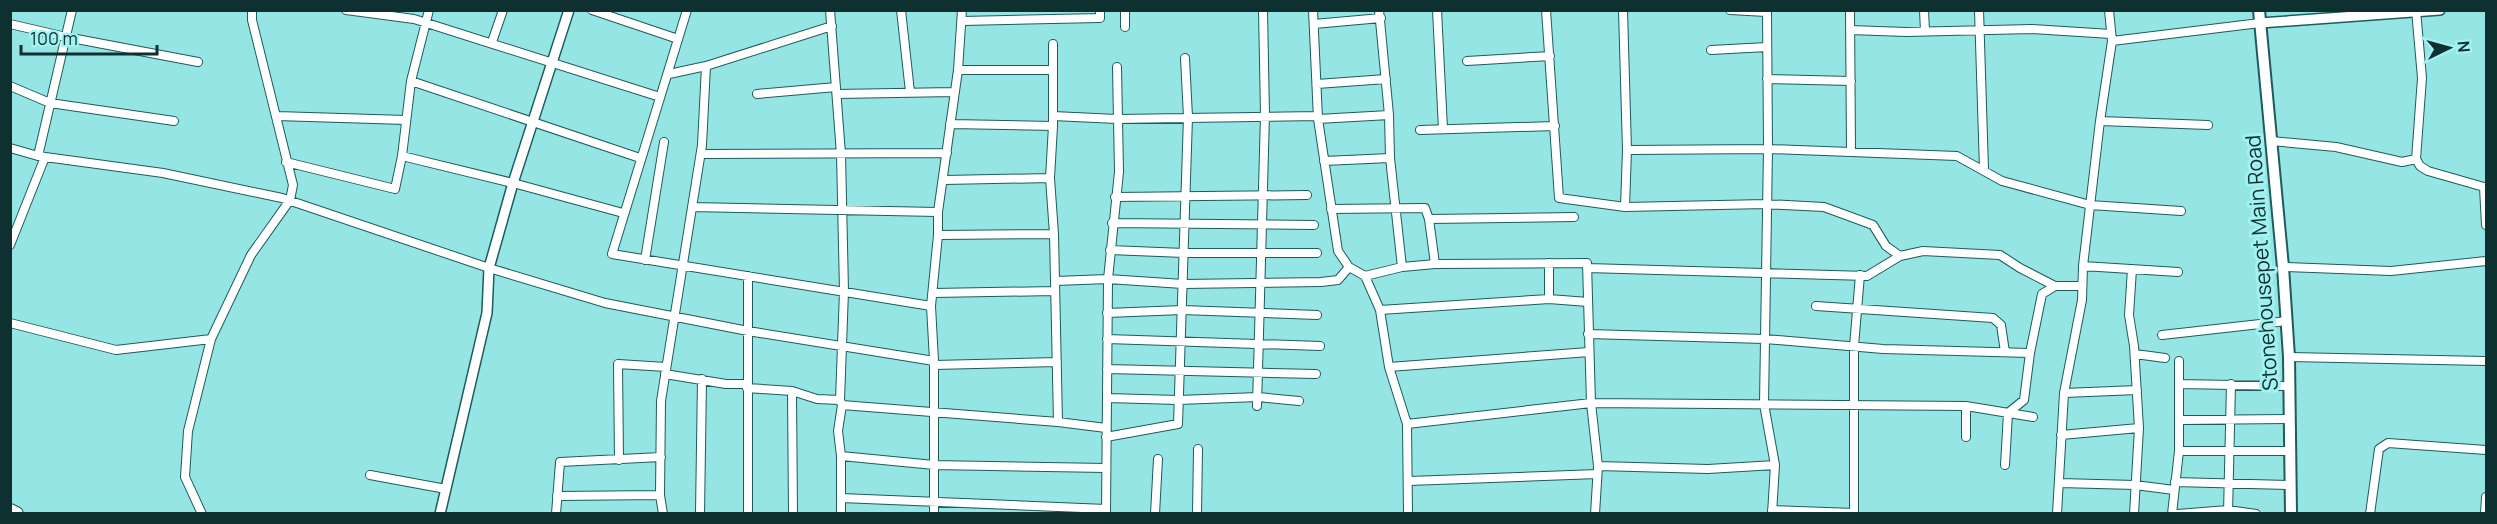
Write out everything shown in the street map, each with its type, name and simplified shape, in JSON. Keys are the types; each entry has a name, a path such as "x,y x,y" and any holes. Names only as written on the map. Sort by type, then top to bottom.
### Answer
{"highway":[{"path":"10,511 16,513"}],"main road":[{"name":"Stonehousepet Main Road","path":"2259,10 2287,321 2291,513"}],"street":[{"path":"10,245 41,156 50,103 72,10"},
{"path":"202,513 185,477 188,430 211,339 251,255 290,200 293,185 252,20 252,10"},
{"path":"346,10 399,16 425,22 660,97"},
{"path":"286,162 395,189 402,156 411,81 429,10"},
{"path":"492,42 503,10"},
{"path":"440,513 487,313 489,268 513,183 570,10"},
{"path":"592,10 678,39"},
{"path":"687,10 612,254 931,306"},
{"path":"830,10 840,154 844,291 838,431 842,456 841,513"},
{"path":"901,10 910,92"},
{"path":"934,513 934,363 931,306 938,212 958,70 962,10"},
{"path":"962,21 1100,18 1100,10"},
{"path":"1125,10 1125,27"},
{"path":"1257,401 1264,195 1263,10"},
{"path":"1313,10 1318,117 1338,251 1349,267 1365,276 1380,310 1389,367 1407,424 1408,513"},
{"path":"1437,10 1443,129"},
{"path":"1546,10 1559,198 1625,207 1766,204 1824,207 1873,225 1886,246 1900,256"},
{"path":"1623,10 1627,150 1625,207"},
{"path":"1730,10 1766,11 1768,149 1764,404 1775,465 1772,512 1854,513 1854,346 1860,276"},
{"path":"1850,10 1851,152"},
{"path":"1924,10 1925,31"},
{"path":"1979,10 1983,170"},
{"path":"2057,513 2064,393 2082,300 2083,266 2111,38 2109,10"},
{"path":"1850,30 2032,29 2111,38 2260,23 2440,10"},
{"path":"2417,11 2422,78 2416,159 2420,166 2434,173 2485,187 2487,225"},
{"path":"1314,24 1380,14 1389,115 1390,158 1402,267"},
{"path":"10,24 198,62"},
{"path":"669,74 706,66 832,26"},
{"path":"1053,44 1053,126 1050,178 1054,234 1058,422"},
{"path":"1711,50 1767,47"},
{"path":"1467,61 1550,56"},
{"path":"620,460 618,364 666,371 726,384 792,391 817,399 934,413 1058,422 1106,433 1178,424 1188,117 1185,58"},
{"path":"663,513 660,495 661,400 700,153 706,66"},
{"path":"841,498 934,500 1106,511 1108,279 1119,172 1117,67"},
{"path":"958,70 1053,70"},
{"path":"1317,84 1386,79"},
{"path":"1767,79 1851,81"},
{"path":"411,81 640,158"},
{"path":"10,86 50,103 174,121"},
{"path":"757,94 836,90 954,92"},
{"path":"1053,116 1117,119 1265,115 1318,117 1389,115"},
{"path":"276,116 406,120"},
{"path":"2100,121 2208,125"},
{"path":"950,124 1053,126"},
{"path":"1420,130 1555,126"},
{"path":"2271,141 2336,147 2402,162 2416,159"},
{"path":"645,260 664,142"},
{"path":"10,148 41,156 163,173 290,200 489,268 605,303 748,331 934,363 1057,362"},
{"path":"1627,150 1768,149 1957,156 2002,181 2090,205 2181,211"},
{"path":"700,153 947,153"},
{"path":"402,156 623,213"},
{"path":"1324,161 1390,158"},
{"path":"944,180 1050,178"},
{"path":"1116,197 1307,195"},
{"path":"692,207 938,212"},
{"path":"1331,209 1425,208 1429,219 1435,264"},
{"path":"1429,219 1574,217"},
{"path":"1112,223 1314,225"},
{"path":"938,236 1054,234"},
{"path":"1110,250 1184,253 1317,253"},
{"path":"1587,268 1867,276 1900,256 1923,251 2000,255 2055,286 2082,286"},
{"path":"2283,267 2391,271 2487,261"},
{"path":"1548,263 1549,299"},
{"path":"1365,276 1402,267 1435,264 1587,263 1591,403 1597,470 1595,513"},
{"path":"2083,266 2178,272"},
{"path":"1055,281 1108,279 1182,284 1338,280 1349,267"},
{"path":"2132,269 2129,315 2135,354 2139,428 2133,513"},
{"path":"748,276 748,513"},
{"path":"2008,412 2024,400 2030,353 2042,294 2055,286"},
{"path":"933,292 1055,291"},
{"path":"1380,310 1549,299 1588,302"},
{"path":"1816,306 1993,318 2001,325 2005,352"},
{"path":"1107,313 1182,310 1317,315"},
{"path":"2162,335 2287,321"},
{"path":"10,323 116,350 211,339"},
{"path":"1588,334 1765,339 1854,346 2030,353"},
{"path":"1107,339 1320,346"},
{"path":"1389,367 1589,352"},
{"path":"2135,354 2165,358"},
{"path":"2289,357 2487,361"},
{"path":"2172,513 2179,451 2178,361"},
{"path":"1107,369 1316,374"},
{"path":"700,513 702,379"},
{"path":"2179,384 2290,386"},
{"path":"2228,512 2232,419 2231,384"},
{"path":"2064,393 2137,390"},
{"path":"792,391 793,513"},
{"path":"1107,398 1299,401"},
{"path":"1407,424 1591,403 1966,406 2032,417"},
{"path":"1966,406 1966,437"},
{"path":"2006,465 2008,412"},
{"path":"2180,420 2290,419"},
{"path":"2061,435 2139,428"},
{"path":"2370,513 2379,449 2388,443 2487,450"},
{"path":"1197,513 1198,449"},
{"path":"2179,451 2290,451"},
{"path":"842,456 934,465 1106,468"},
{"path":"556,513 560,462 661,457"},
{"path":"1155,513 1158,459"},
{"path":"1409,481 1597,470 1708,469 1775,465"},
{"path":"370,475 446,489"},
{"path":"2060,483 2175,486 2291,485"},
{"path":"557,496 660,495"},
{"path":"2485,513 2487,497"},
{"path":"2177,513 2256,513"}]}
